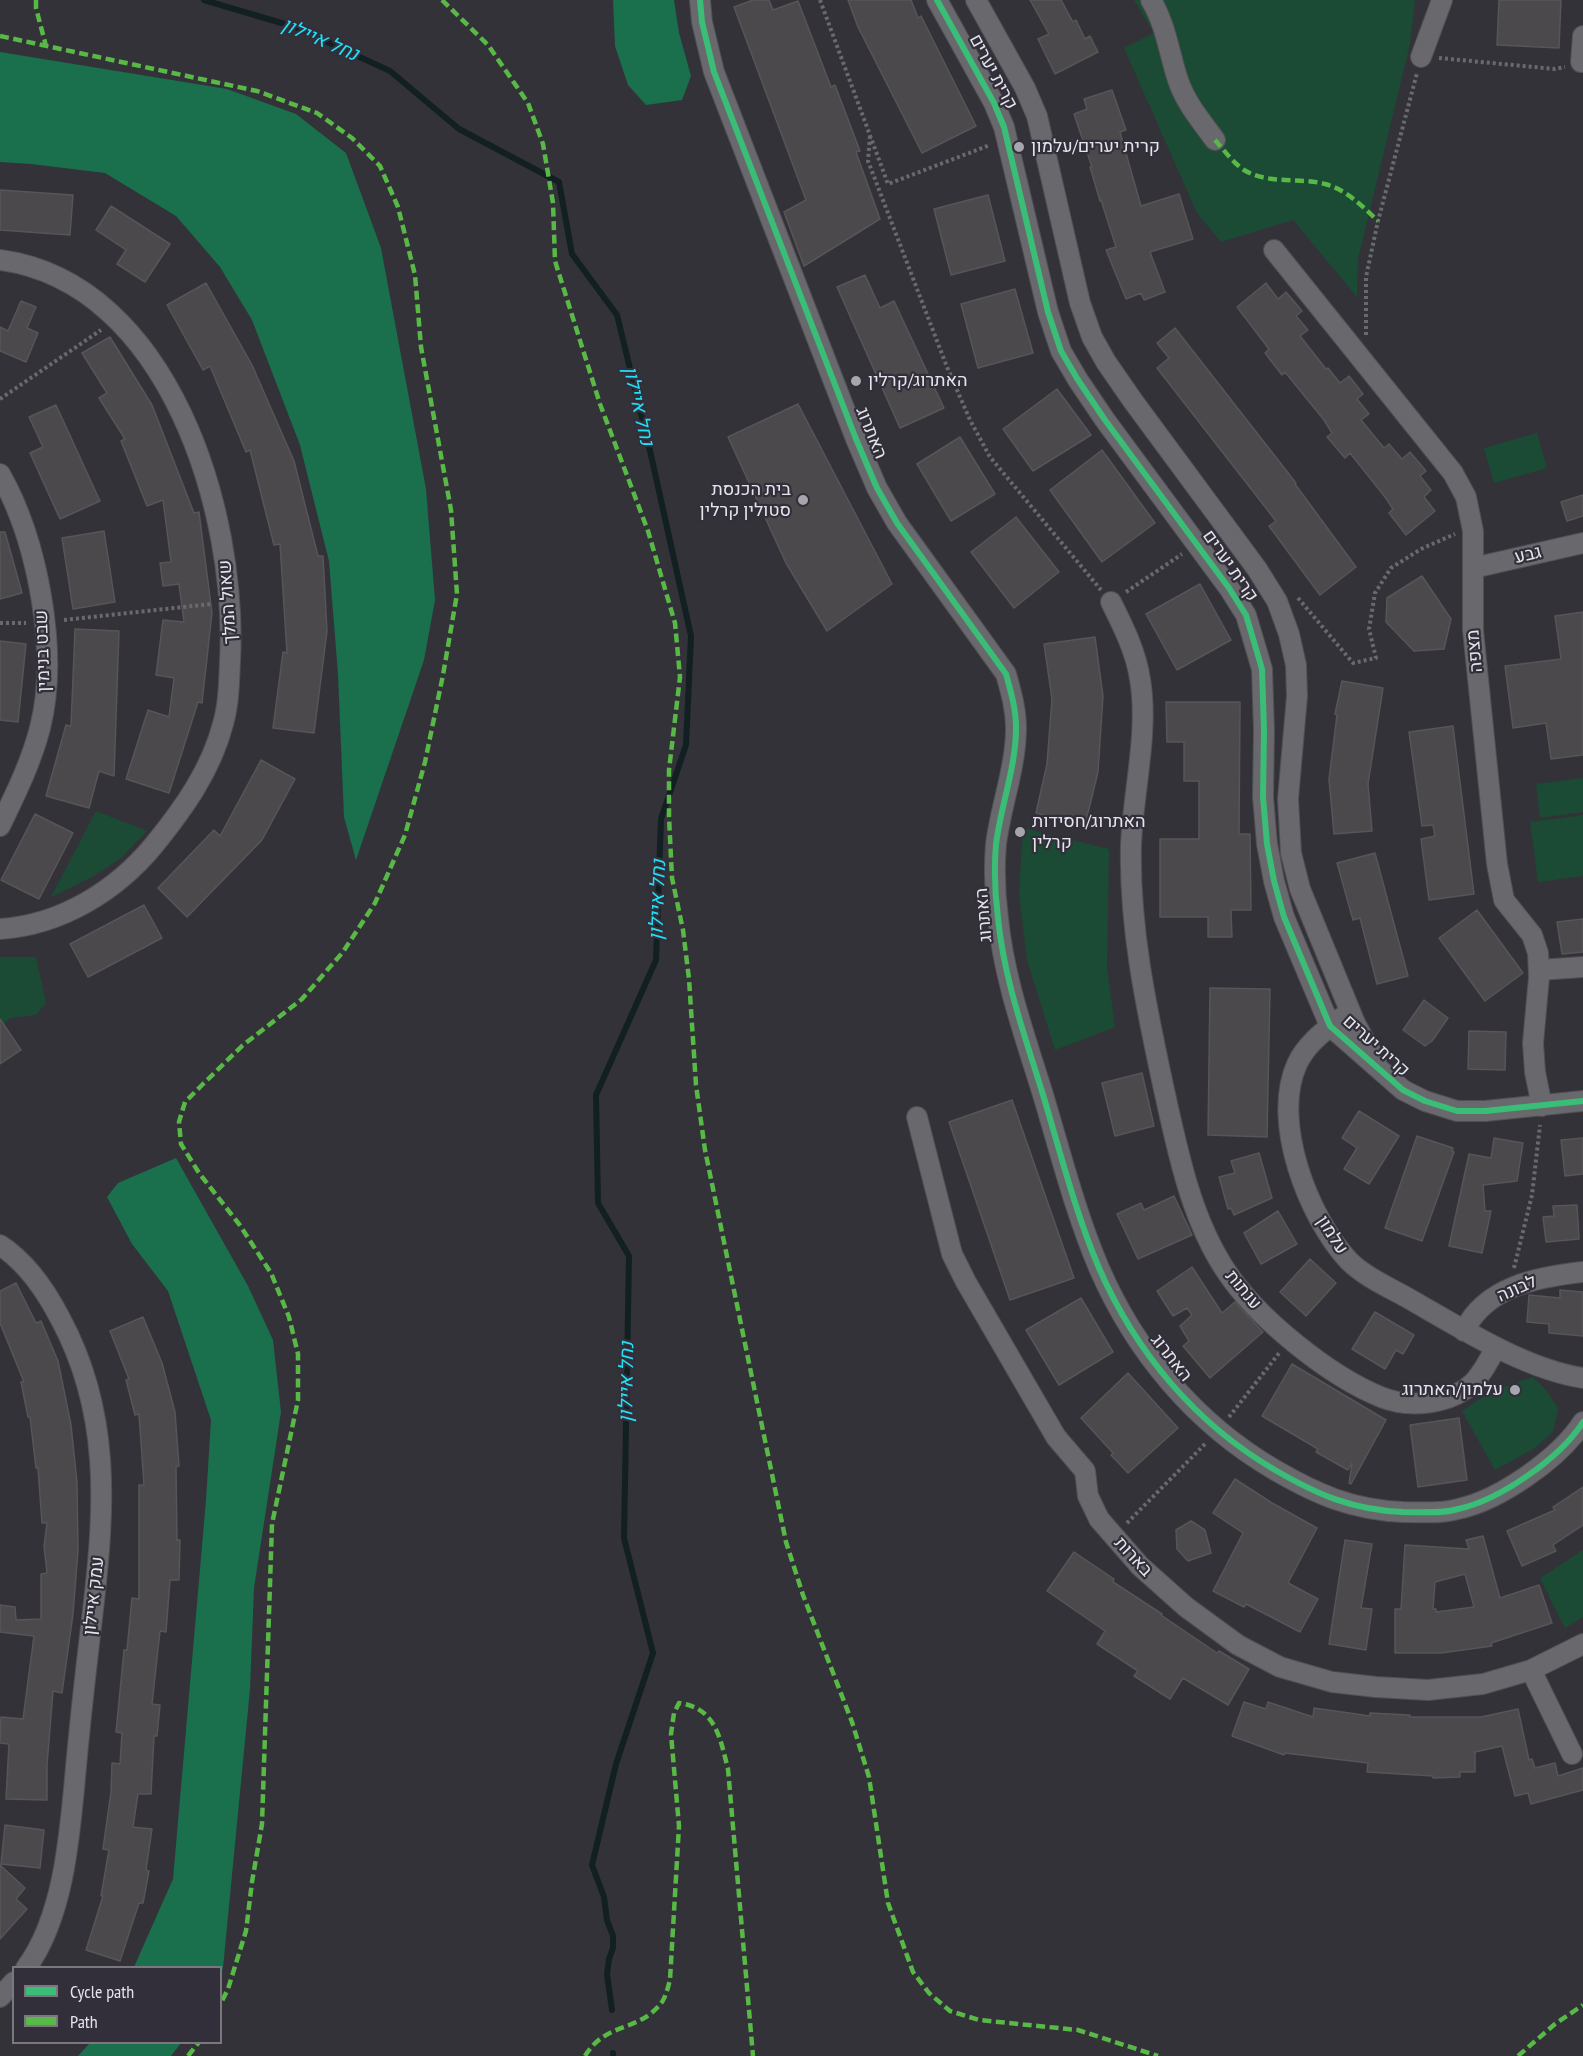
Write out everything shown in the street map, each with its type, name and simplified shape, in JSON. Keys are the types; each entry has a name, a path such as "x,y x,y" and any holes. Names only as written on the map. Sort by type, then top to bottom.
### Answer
{"street":[{"name":"האתרוג","path":"700,0 702,22 714,72 877,488 897,524 1006,674 1014,700 1016,730 1011,772 996,845 998,917 1005,971 1077,1209 1100,1269 1129,1326 1160,1371 1196,1412 1250,1455 1299,1484 1342,1503 1380,1511 1458,1510 1489,1498 1534,1472 1567,1443 1583,1422"},
{"name":"קרית יערים","path":"937,0 994,103 1007,138 1048,312 1061,351 1106,420 1229,588 1246,615 1262,669 1263,797 1267,844 1284,917 1330,1026 1403,1090 1425,1101 1458,1111 1485,1111 1583,1101"},
{"name":"קרית יערים","path":"976,0 1025,88 1037,116 1080,303 1092,337 1133,401 1257,569 1280,609 1296,665 1297,696 1288,799 1291,853 1300,889 1350,1011 1368,1049 1384,1073"},
{"path":"1151,0 1159,13 1179,82 1198,117 1215,140"},
{"path":"1421,57 1442,0"},
{"path":"1582,62 1583,36"},
{"name":"מצפה","path":"1275,250 1453,473 1466,497 1473,531 1473,630 1497,864 1504,900 1532,935 1538,953 1539,970 1533,1043 1535,1072 1542,1106"},
{"name":"שאול המלך","path":"0,260 43,271 74,285 105,307 117,319 155,367 179,408 198,453 220,527 231,602 230,677 223,723 210,762 189,799 139,864 110,888 54,918 0,929"},
{"name":"שבט בנימין","path":"0,474 25,529 35,567 44,622 46,667 45,696 32,755 0,826"},
{"name":"גבע","path":"1473,568 1583,543"},
{"name":"ענתות","path":"1111,602 1127,634 1140,679 1142,724 1131,844 1135,941 1174,1134 1191,1194 1215,1250 1226,1271 1248,1300 1290,1338 1338,1374 1382,1398 1404,1403 1431,1402 1454,1395 1473,1383 1496,1347"},
{"path":"1539,970 1583,967"},
{"name":"עלמון","path":"1350,1011 1309,1045 1297,1064 1289,1089 1287,1116 1300,1178 1324,1225 1350,1262 1378,1281 1496,1347 1562,1375 1583,1378"},
{"name":"בארות","path":"917,1117 952,1254 966,1282 1056,1437 1085,1471 1088,1496 1099,1518 1140,1566 1186,1607 1238,1645 1280,1666 1332,1682 1376,1687 1428,1690 1483,1684 1531,1670 1583,1644"},
{"name":"עמק איילון","path":"0,1245 28,1270 45,1292 70,1336 86,1378 95,1416 101,1468 101,1539 64,1869 46,1934 27,1966"},
{"name":"לבונה","path":"1464,1331 1470,1318 1490,1300 1508,1289 1532,1279 1583,1272"},
{"path":"1531,1670 1572,1754"},
{"path":"0,1997 12,1984"}],"path":[{"path":"820,0 888,184 1007,138"},
{"path":"1366,341 1366,278 1421,57 1555,69 1582,62"},
{"path":"870,136 868,161 947,367 970,420 990,457 1111,602 1197,544"},
{"path":"0,399 117,319"},
{"path":"1266,583 1291,589 1353,663 1376,658 1369,629 1375,593 1390,568 1450,535 1473,531"},
{"path":"0,623 44,622 231,602"},
{"path":"1508,1289 1532,1195 1542,1106"}],"green space":[{"path":"613,0 674,0 679,33 691,76 682,100 646,105 628,85 615,46"},
{"path":"1134,0 1415,0 1410,44 1358,259 1357,297 1293,220 1221,242 1197,213 1124,48 1154,33"},
{"path":"0,52 227,89 296,114 346,153 381,248 426,489 435,600 424,660 356,860 344,817 338,674 329,561 300,445 252,320 220,267 176,216 105,173 0,162"},
{"path":"1537,433 1547,468 1494,483 1484,448"},
{"path":"1583,778 1583,812 1540,818 1536,784"},
{"path":"96,811 147,831 121,858 92,877 51,897"},
{"path":"1583,815 1583,876 1538,882 1530,822"},
{"path":"1023,828 1109,849 1107,969 1115,1027 1055,1050 1027,960 1019,894"},
{"path":"0,957 36,957 46,1003 36,1015 10,1018 0,1028"},
{"path":"176,1158 248,1286 273,1340 281,1412 254,1588 250,1689 222,1970 222,1966 134,1966 173,1879 211,1420 168,1291 132,1244 107,1197 118,1183"},
{"path":"1533,1377 1546,1390 1558,1408 1553,1432 1535,1448 1495,1470 1462,1411 1490,1392"},
{"path":"1583,1550 1583,1617 1565,1628 1540,1578"},
{"path":"89,2044 180,2044 171,2056 78,2056"}],"building":[{"path":"753,0 769,0 773,10 798,1 831,87 835,85 860,151 856,152 880,219 804,266 784,212 806,200 734,7"},
{"path":"848,0 911,0 918,18 921,16 976,126 922,153 858,27"},
{"path":"1030,0 1061,0 1073,22 1076,20 1085,39 1090,36 1098,52 1055,74 1038,39 1049,34"},
{"path":"1499,0 1561,0 1559,48 1497,45"},
{"path":"1112,90 1126,130 1120,132 1141,206 1179,194 1193,239 1150,252 1165,292 1144,300 1141,293 1126,299 1106,250 1116,247 1074,114 1087,109 1084,99"},
{"path":"0,190 73,195 70,235 0,230"},
{"path":"988,195 1005,261 951,275 934,209"},
{"path":"111,206 170,244 145,282 117,264 126,250 96,230"},
{"path":"865,275 880,308 894,301 944,408 900,428 837,287"},
{"path":"206,283 252,365 294,461 318,556 323,556 327,631 314,733 273,728 283,652 287,653 280,544 274,545 250,450 246,452 210,366 203,370 167,305"},
{"path":"1266,283 1278,299 1286,292 1302,311 1296,316 1308,330 1300,336 1326,369 1328,368 1340,383 1349,376 1363,394 1357,399 1369,414 1361,420 1384,448 1389,444 1402,459 1410,452 1426,471 1420,476 1431,490 1424,497 1435,511 1406,535 1389,513 1393,509 1385,497 1350,453 1345,458 1327,437 1332,433 1324,420 1285,372 1282,375 1265,353 1269,349 1237,307"},
{"path":"1015,289 1033,353 978,368 961,304"},
{"path":"21,301 36,307 27,328 38,333 26,362 0,351 0,327 8,331"},
{"path":"1175,328 1296,483 1356,567 1320,595 1269,526 1276,521 1157,368 1169,358 1157,343"},
{"path":"110,337 152,405 194,513 199,512 212,613 202,703 198,702 169,793 126,779 148,710 169,717 174,678 156,675 163,620 184,622 179,584 163,586 160,563 171,562 163,500 147,506 121,441 125,439 99,398 107,393 82,353"},
{"path":"1057,389 1091,435 1033,471 1003,429"},
{"name":"בית הכנסת סטולין קרלין","path":"798,404 892,584 827,631 786,563 728,437"},
{"path":"56,405 100,501 60,519 30,453 43,447 29,417"},
{"path":"960,437 995,494 951,521 917,464"},
{"path":"1102,450 1155,523 1102,562 1050,490"},
{"path":"1583,495 1583,516 1567,521 1561,502"},
{"path":"1016,517 1059,572 1014,608 971,552"},
{"path":"104,531 115,602 73,609 62,538"},
{"path":"0,532 5,532 22,593 0,599"},
{"path":"1422,576 1451,619 1444,649 1414,651 1386,622 1387,598"},
{"path":"1200,584 1231,640 1177,670 1146,614"},
{"path":"1583,612 1583,755 1551,759 1546,723 1513,728 1505,666 1561,659 1555,616"},
{"path":"75,629 119,631 114,776 99,771 89,808 46,796 66,725 71,726"},
{"path":"1095,637 1103,696 1098,772 1085,825 1036,813 1047,764 1052,699 1044,644"},
{"path":"0,641 26,644 18,722 0,720"},
{"path":"1342,681 1383,688 1368,784 1372,831 1334,834 1329,779 1337,715 1335,714"},
{"path":"1166,702 1240,702 1239,834 1250,834 1251,910 1231,910 1232,937 1208,937 1208,917 1160,917 1160,839 1199,839 1199,781 1184,781 1184,742 1167,742"},
{"path":"1453,726 1474,894 1429,900 1421,839 1435,836 1433,825 1422,826 1409,732"},
{"path":"261,760 295,779 262,840 187,917 158,888 214,830 220,836"},
{"path":"35,814 73,833 39,899 1,880"},
{"path":"1375,853 1408,976 1377,984 1360,918 1353,920 1337,863"},
{"path":"144,905 162,938 88,977 70,944"},
{"path":"1477,910 1523,973 1485,1001 1439,938"},
{"path":"1583,919 1583,952 1562,954 1557,922"},
{"path":"1210,988 1270,989 1267,1137 1208,1135"},
{"path":"1424,1000 1448,1018 1432,1041 1425,1046 1403,1030"},
{"path":"0,1019 21,1050 0,1064"},
{"path":"1469,1031 1506,1032 1505,1070 1468,1069"},
{"path":"1142,1073 1154,1126 1115,1136 1102,1083"},
{"path":"1012,1100 1074,1278 1010,1300 949,1122"},
{"path":"1359,1111 1399,1136 1369,1184 1344,1169 1357,1148 1342,1138"},
{"path":"1417,1136 1453,1148 1454,1152 1422,1241 1385,1228"},
{"path":"1494,1138 1523,1143 1517,1181 1483,1185 1485,1211 1491,1211 1482,1253 1449,1246 1469,1154 1491,1158"},
{"path":"1583,1138 1583,1174 1565,1176 1561,1140"},
{"path":"1259,1153 1272,1198 1234,1215 1231,1208 1228,1209 1219,1177 1235,1173 1231,1161"},
{"path":"1174,1196 1192,1235 1138,1259 1117,1214 1141,1203 1144,1210"},
{"path":"1577,1205 1579,1239 1546,1242 1543,1217 1554,1216 1553,1206"},
{"path":"1278,1211 1297,1244 1261,1264 1244,1233"},
{"path":"1310,1259 1336,1283 1306,1316 1280,1292"},
{"path":"1192,1267 1222,1313 1235,1302 1263,1332 1210,1378 1183,1346 1189,1341 1180,1326 1192,1315 1187,1308 1173,1316 1157,1291"},
{"path":"16,1283 36,1323 41,1321 58,1361 71,1425 77,1482 78,1550 73,1614 62,1693 53,1691 47,1765 47,1800 6,1799 9,1744 0,1743 1,1717 23,1719 34,1636 0,1632 0,1605 15,1607 16,1620 41,1619 41,1574 47,1573 44,1546 47,1523 42,1523 38,1468 36,1468 30,1417 28,1417 21,1382 24,1382 0,1323 0,1291"},
{"path":"1560,1290 1583,1292 1583,1336 1549,1333 1549,1324 1527,1322 1529,1295 1560,1298"},
{"path":"1081,1298 1113,1352 1059,1385 1026,1330"},
{"path":"1375,1312 1414,1335 1403,1354 1396,1350 1385,1369 1352,1349"},
{"path":"143,1317 162,1363 175,1412 179,1466 176,1467 177,1540 180,1540 179,1580 170,1580 166,1632 160,1631 152,1704 160,1705 157,1736 154,1736 151,1794 138,1794 133,1827 152,1829 146,1870 149,1871 143,1903 139,1903 120,1961 86,1950 103,1896 101,1896 109,1850 103,1849 111,1792 112,1763 120,1764 122,1733 116,1732 132,1598 139,1599 139,1485 144,1485 139,1414 135,1415 126,1380 129,1379 110,1331"},
{"path":"1292,1364 1386,1420 1351,1484 1349,1483 1352,1463 1348,1470 1316,1452 1318,1449 1262,1416"},
{"path":"1128,1373 1178,1428 1128,1473 1081,1418"},
{"path":"1459,1418 1467,1480 1418,1487 1410,1425"},
{"path":"1235,1479 1317,1528 1288,1583 1318,1599 1300,1632 1246,1604 1244,1607 1213,1591 1243,1533 1213,1513"},
{"path":"1583,1487 1583,1525 1553,1545 1556,1551 1522,1566 1507,1531 1555,1510 1553,1507"},
{"path":"1191,1521 1205,1530 1211,1553 1188,1561 1177,1549 1176,1530"},
{"path":"1483,1536 1500,1598 1539,1585 1552,1623 1491,1643 1492,1646 1441,1653 1395,1653 1395,1609 1401,1609 1405,1545 1469,1549 1466,1540","holes":["1465,1574 1474,1607 1436,1612 1436,1609 1433,1609 1435,1582"]},
{"path":"1345,1540 1372,1544 1361,1608 1372,1609 1366,1650 1329,1644"},
{"path":"1074,1552 1114,1579 1113,1582 1217,1653 1219,1651 1249,1669 1228,1705 1183,1678 1170,1699 1134,1676 1138,1671 1097,1644 1105,1631 1047,1591"},
{"path":"1244,1702 1266,1709 1268,1702 1313,1717 1314,1708 1370,1716 1370,1713 1410,1715 1410,1717 1481,1717 1518,1709 1529,1760 1532,1759 1535,1768 1555,1763 1558,1776 1583,1768 1583,1790 1531,1804 1528,1793 1515,1796 1502,1746 1475,1752 1475,1772 1460,1772 1460,1777 1433,1778 1433,1776 1367,1772 1368,1763 1285,1753 1284,1755 1232,1736"},
{"path":"5,1825 44,1830 40,1868 1,1864"},
{"path":"0,1865 25,1888 16,1899 27,1909 0,1939"}],"waterway":[{"name":"נחל איילון","path":"204,0 295,27 390,71 459,129 559,182 572,254 617,315 691,636 686,745 661,819 656,960 596,1095 598,1203 629,1256 624,1538 653,1653 616,1764 592,1865 604,1897 607,1920 613,1936 613,1948 607,1974 612,2010"}],"marked path":[{"path":"36,0 46,46"},
{"path":"442,0 488,45 528,103 543,144 553,203 555,261 600,404 648,531 675,623 680,677 669,770 672,878 683,930 689,979 696,1085 705,1150 786,1542 803,1595 852,1722 869,1777 888,1903 913,1972 929,1993 950,2011 979,2020 1078,2030 1158,2056"},
{"path":"0,36 257,91 317,113 352,138 380,166 398,207 415,275 421,347 451,510 457,594 443,675 425,762 405,835 375,903 343,952 302,999 242,1046 185,1102 179,1122 181,1144 199,1173 239,1224 271,1273 289,1317 298,1354 298,1400 272,1524 262,1824 246,1931 222,2001"},
{"path":"1215,140 1232,160 1254,175 1325,184 1354,199 1378,221"},
{"path":"585,2056 603,2037 653,2012 662,2002 670,1980 679,1826 671,1734 674,1713 679,1703 691,1706 709,1718 719,1736 728,1769 753,2056"},
{"path":"1518,2056 1555,2024 1583,2005"},
{"path":"188,2056 197,2044"}],"cycle path":[{"path":"700,0 702,22 714,72 877,488 897,523 1006,674 1016,728 1011,772 998,829 995,872 997,909 1005,964 1083,1227 1099,1268 1131,1329 1171,1384 1219,1431 1246,1452 1321,1494 1368,1508 1403,1512 1451,1511 1492,1497 1528,1476 1560,1450 1583,1422"},
{"path":"937,0 994,103 1004,127 1048,312 1061,351 1105,420 1229,588 1246,615 1262,669 1263,797 1267,844 1274,881 1284,917 1330,1026 1403,1090 1425,1101 1457,1111 1485,1111 1583,1101"}],"place":[{"name":"קרית יערים/עלמון","path":"1019,147"},
{"name":"האתרוג/קרלין","path":"856,381"},
{"name":"בית הכנסת סטולין קרלין","path":"803,500"},
{"name":"האתרוג/חסידות קרלין","path":"1020,832"},
{"name":"עלמון/האתרוג","path":"1515,1390"}]}
